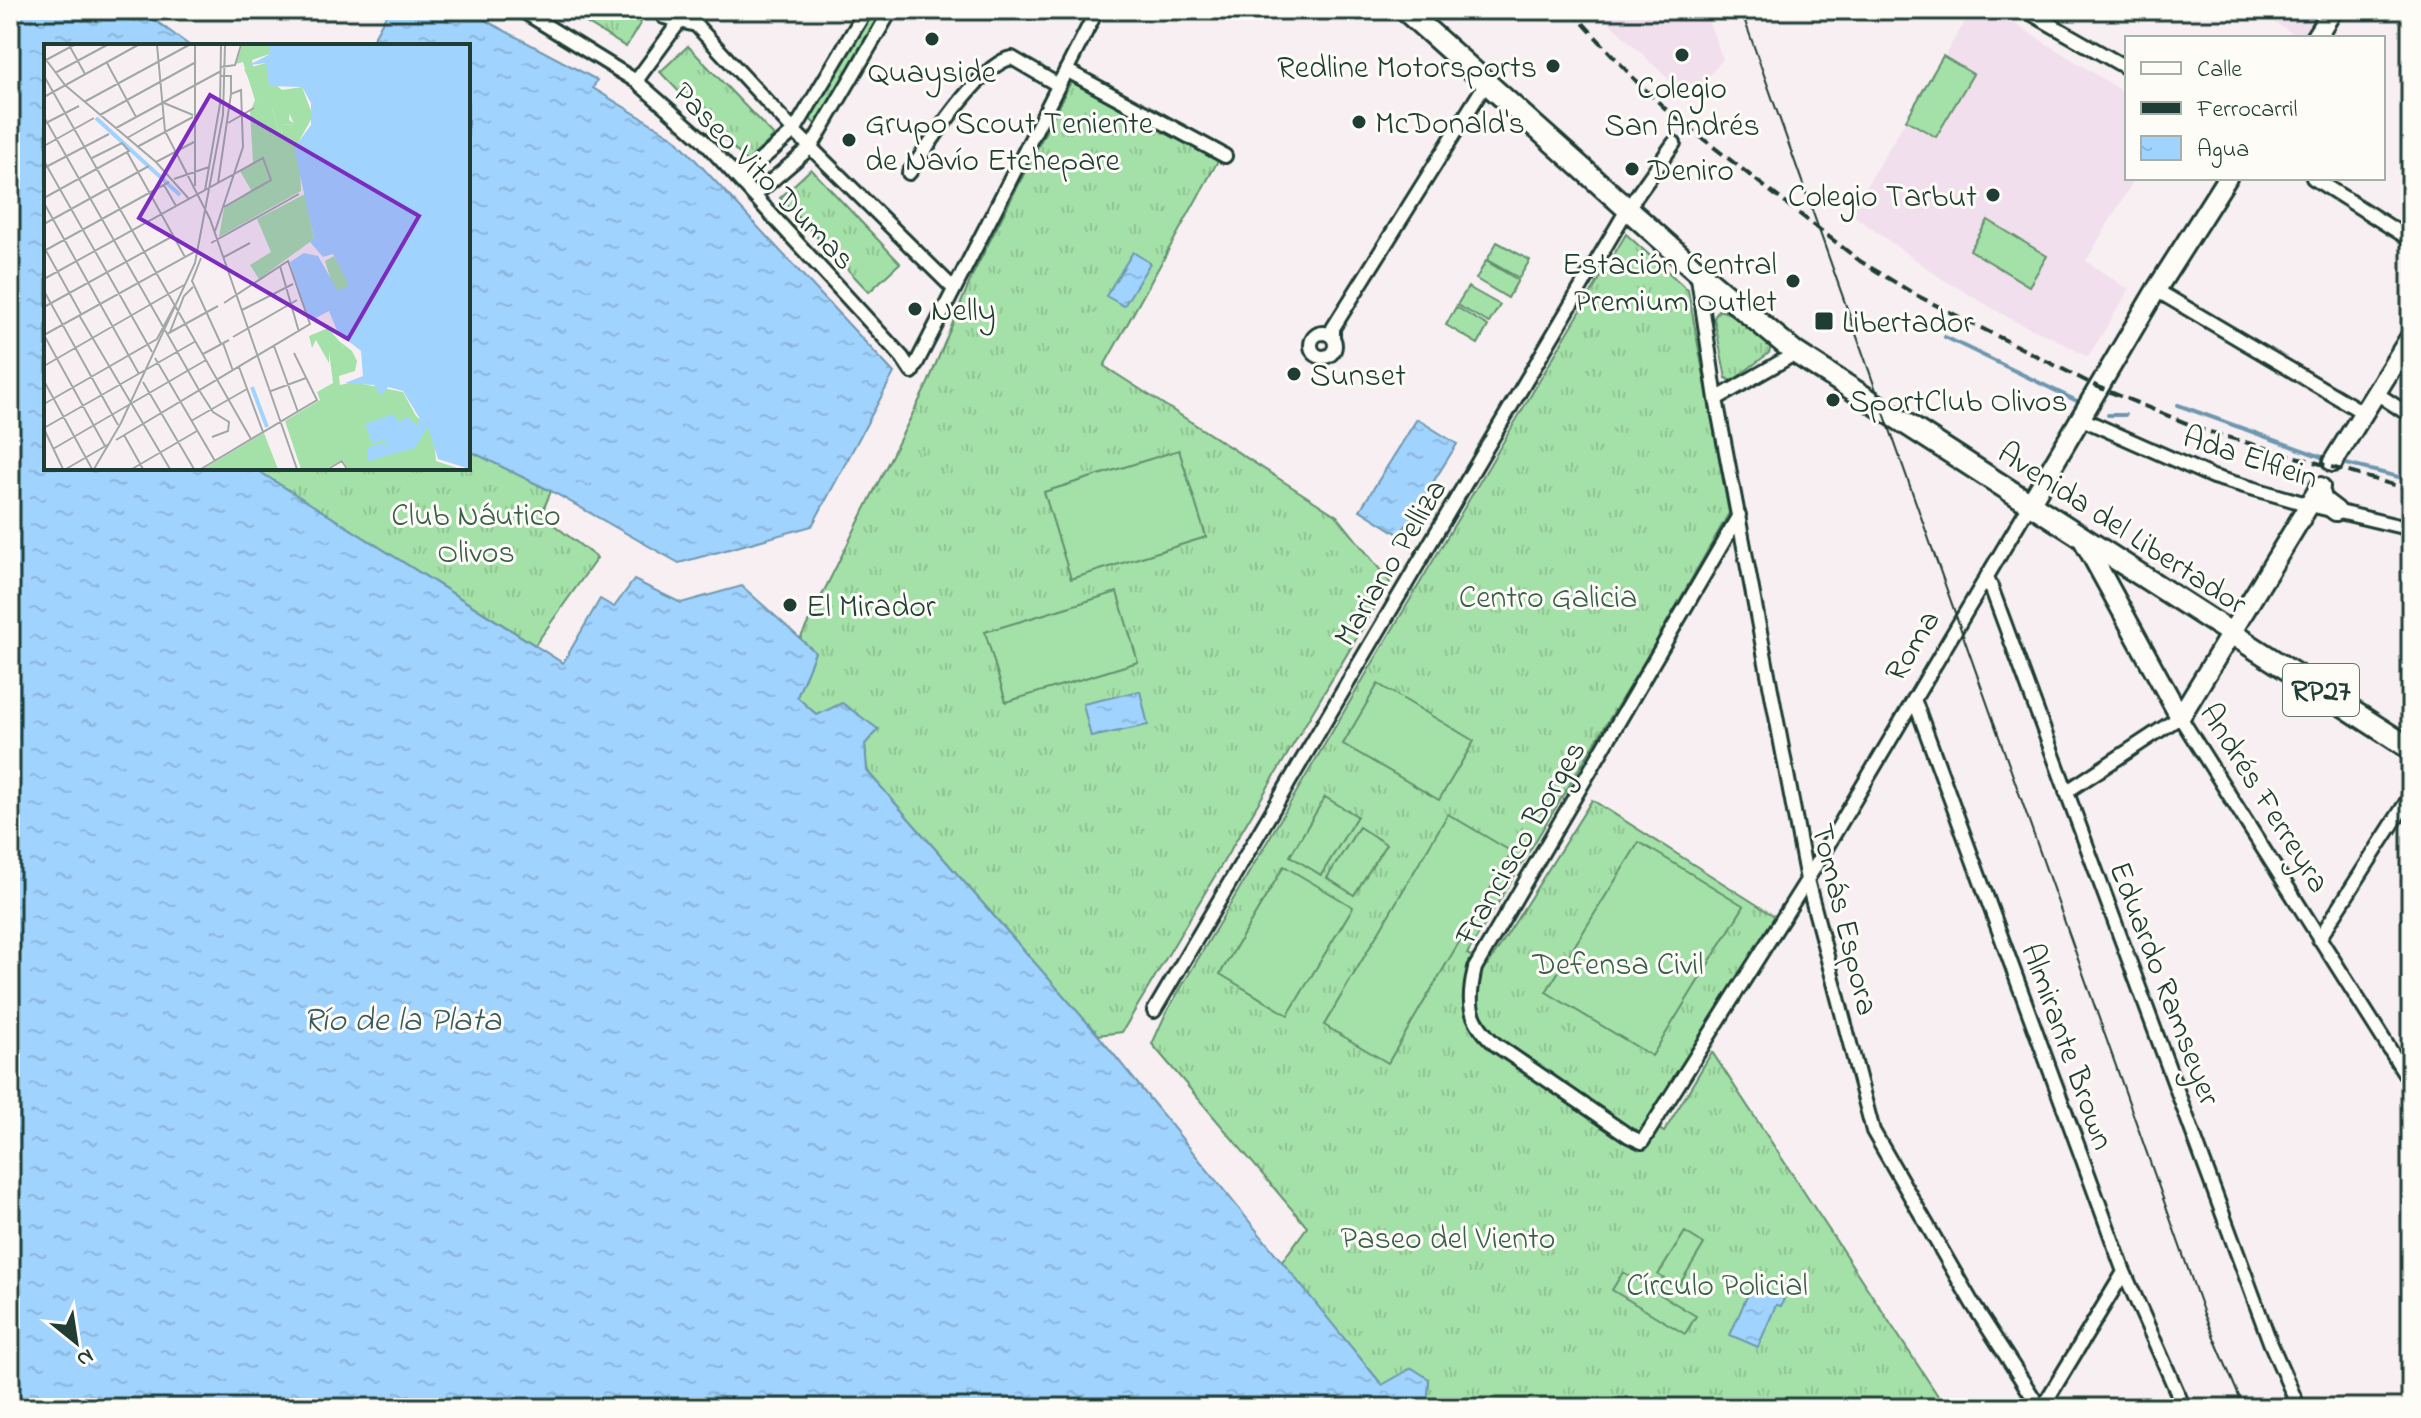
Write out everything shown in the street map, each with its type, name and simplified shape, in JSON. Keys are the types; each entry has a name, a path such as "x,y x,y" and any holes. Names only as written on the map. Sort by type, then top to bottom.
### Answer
{"main road":[{"name":"Avenida del Libertador","path":"1405,10 1697,271 1796,353 2411,749"}],"street":[{"name":"Paseo Vito Dumas","path":"521,10 636,81 701,138 902,357 912,372 954,289"},
{"path":"658,10 664,17 685,16 696,25 794,131 954,289 1097,10"},
{"path":"739,179 794,131 867,10 888,15 811,147 755,195"},
{"path":"2316,36 2333,10"},
{"path":"2033,12 2125,67"},
{"path":"636,81 685,16"},
{"path":"909,173 971,86 1003,59 1012,58 1058,85"},
{"path":"1066,70 1225,156"},
{"path":"1329,333 1486,83"},
{"name":"Mariano Pelliza","path":"1154,1011 1628,208 1674,143"},
{"name":"Roma","path":"1642,1142 1807,880 2156,290 2226,180"},
{"path":"2316,180 2411,240"},
{"name":"Tomás Espora","path":"1697,271 1716,399 1807,880 1873,1131 1972,1303 2041,1408"},
{"path":"2156,290 2364,413"},
{"path":"2333,462 2411,336"},
{"path":"1716,399 1796,353"},
{"path":"2376,393 2411,416"},
{"name":"Ada Elflein","path":"2080,418 2213,477 2311,495"},
{"path":"2066,792 2180,717 2311,495 2336,511"},
{"name":"Ada Elflein","path":"2336,511 2411,529"},
{"name":"Francisco Borges","path":"1642,1142 1495,1044 1480,1030 1470,1010 1470,991 1475,968 1739,515"},
{"name":"Andrés Ferreyra","path":"2081,536 2180,717 2411,1083"},
{"name":"Eduardo Ramseyer","path":"1987,576 2270,1342 2299,1408"},
{"name":"Almirante Brown","path":"1914,699 2124,1272 2184,1408"},
{"path":"2319,939 2411,795"},
{"path":"2041,1408 2124,1272"}],"shaded area":[{"name":"Colegio San Andrés","path":"1596,10 1681,10 1682,14 1690,10 1704,10 1723,59 1694,95 1683,93"},
{"name":"Colegio Tarbut","path":"1972,10 1993,10 2125,93 2125,180 2134,180 2086,261 2129,290 2088,357 2014,321 1941,278 1850,213"},
{"path":"2253,10 2324,10 2309,36 2298,36"}],"green space":[{"path":"565,10 629,10 641,22 626,47"},
{"path":"872,10 886,10 818,127 809,118"},
{"path":"688,46 774,136 747,162 660,72"},
{"path":"1943,56 1973,74 1936,137 1906,120"},
{"path":"1077,70 1224,150 1104,366 1337,516 1390,582 1122,1032 1098,1035 867,771 865,744 878,729 817,715 797,697 815,652 800,639 928,383 973,274"},
{"path":"811,169 900,263 869,292 780,198"},
{"path":"1988,220 2047,256 2029,286 1970,250"},
{"path":"1626,234 1688,290 1729,513 1650,652 1467,954 1488,965 1592,800 1776,917 1647,1121 1664,1132 1712,1052 1946,1408 1597,1408 1588,1399 1583,1408 1427,1408 1429,1379 1383,1386 1281,1263 1307,1227 1152,1044 1166,1013"},
{"path":"1497,242 1530,260 1519,278 1487,260"},
{"path":"1486,261 1518,280 1508,298 1476,279"},
{"path":"1468,287 1500,305 1489,323 1457,305"},
{"path":"1456,307 1488,326 1478,344 1446,325"},
{"path":"1718,310 1731,314 1771,347 1769,353 1732,381 1726,378 1714,318"},
{"path":"1179,450 1206,537 1071,579 1044,492"},
{"name":"Club Náutico Olivos","path":"470,451 551,491 541,515 597,558 535,645 256,470 470,470"},
{"path":"1117,592 1138,662 1006,702 985,632"},
{"path":"1378,684 1474,741 1439,800 1343,744"},
{"path":"1325,797 1357,816 1321,875 1290,856"},
{"path":"1448,814 1512,852 1388,1063 1324,1025"},
{"path":"1359,827 1386,844 1354,895 1327,878"},
{"name":"Defensa Civil","path":"1639,842 1744,906 1652,1056 1546,992"},
{"path":"1284,866 1353,907 1288,1015 1220,974"},
{"path":"1685,1232 1704,1244 1678,1287 1658,1275"},
{"path":"1623,1272 1696,1316 1685,1334 1612,1290"}],"water":[{"name":"Río de la Plata","path":"10,10 141,10 187,44 44,44 44,470 261,470 563,663 600,599 614,607 634,580 681,603 742,586 815,652 797,697 817,715 842,703 878,729 865,744 867,771 1098,1035 1382,1385 1412,1368 1429,1379 1427,1408 10,1408"},
{"path":"389,10 466,10 597,80 593,88 675,138 894,373 812,526 679,563 551,491 470,451 470,44 370,44"},
{"path":"1133,252 1150,263 1124,306 1106,296"},
{"path":"1417,419 1457,444 1400,535 1360,510"},
{"path":"1140,691 1148,725 1091,737 1083,704"},
{"path":"1752,1285 1784,1299 1781,1306 1776,1305 1758,1347 1730,1335"}],"waterway":[{"path":"1945,337 2079,402"},
{"path":"2178,405 2330,460"},
{"path":"2108,415 2125,415"},
{"path":"2338,462 2411,480"}],"tram line":[{"path":"1741,10 2204,1314 2244,1408"}],"railway":[{"path":"1571,10 1670,113 1860,261 1916,295 2098,387 2203,430 2411,490"}],"place":[{"name":"Quayside","path":"932,39"},
{"name":"Colegio San Andrés","path":"1682,55"},
{"name":"Redline Motorsports","path":"1553,66"},
{"name":"McDonald's","path":"1359,122"},
{"name":"Grupo Scout Teniente de Navío Etchepare","path":"849,140"},
{"name":"Deniro","path":"1632,169"},
{"name":"Colegio Tarbut","path":"1993,195"},
{"name":"Estación Central Premium Outlet","path":"1793,281"},
{"name":"Nelly","path":"915,309"},
{"name":"Libertador","path":"1824,321"},
{"name":"Sunset","path":"1294,374"},
{"name":"SportClub Olivos","path":"1833,400"},
{"name":"El Mirador","path":"790,605"}],"park label":[{"name":"Centro Galicia","path":"1548,596"},
{"name":"Paseo del Viento","path":"1448,1237"},
{"name":"Círculo Policial","path":"1717,1284"}]}
